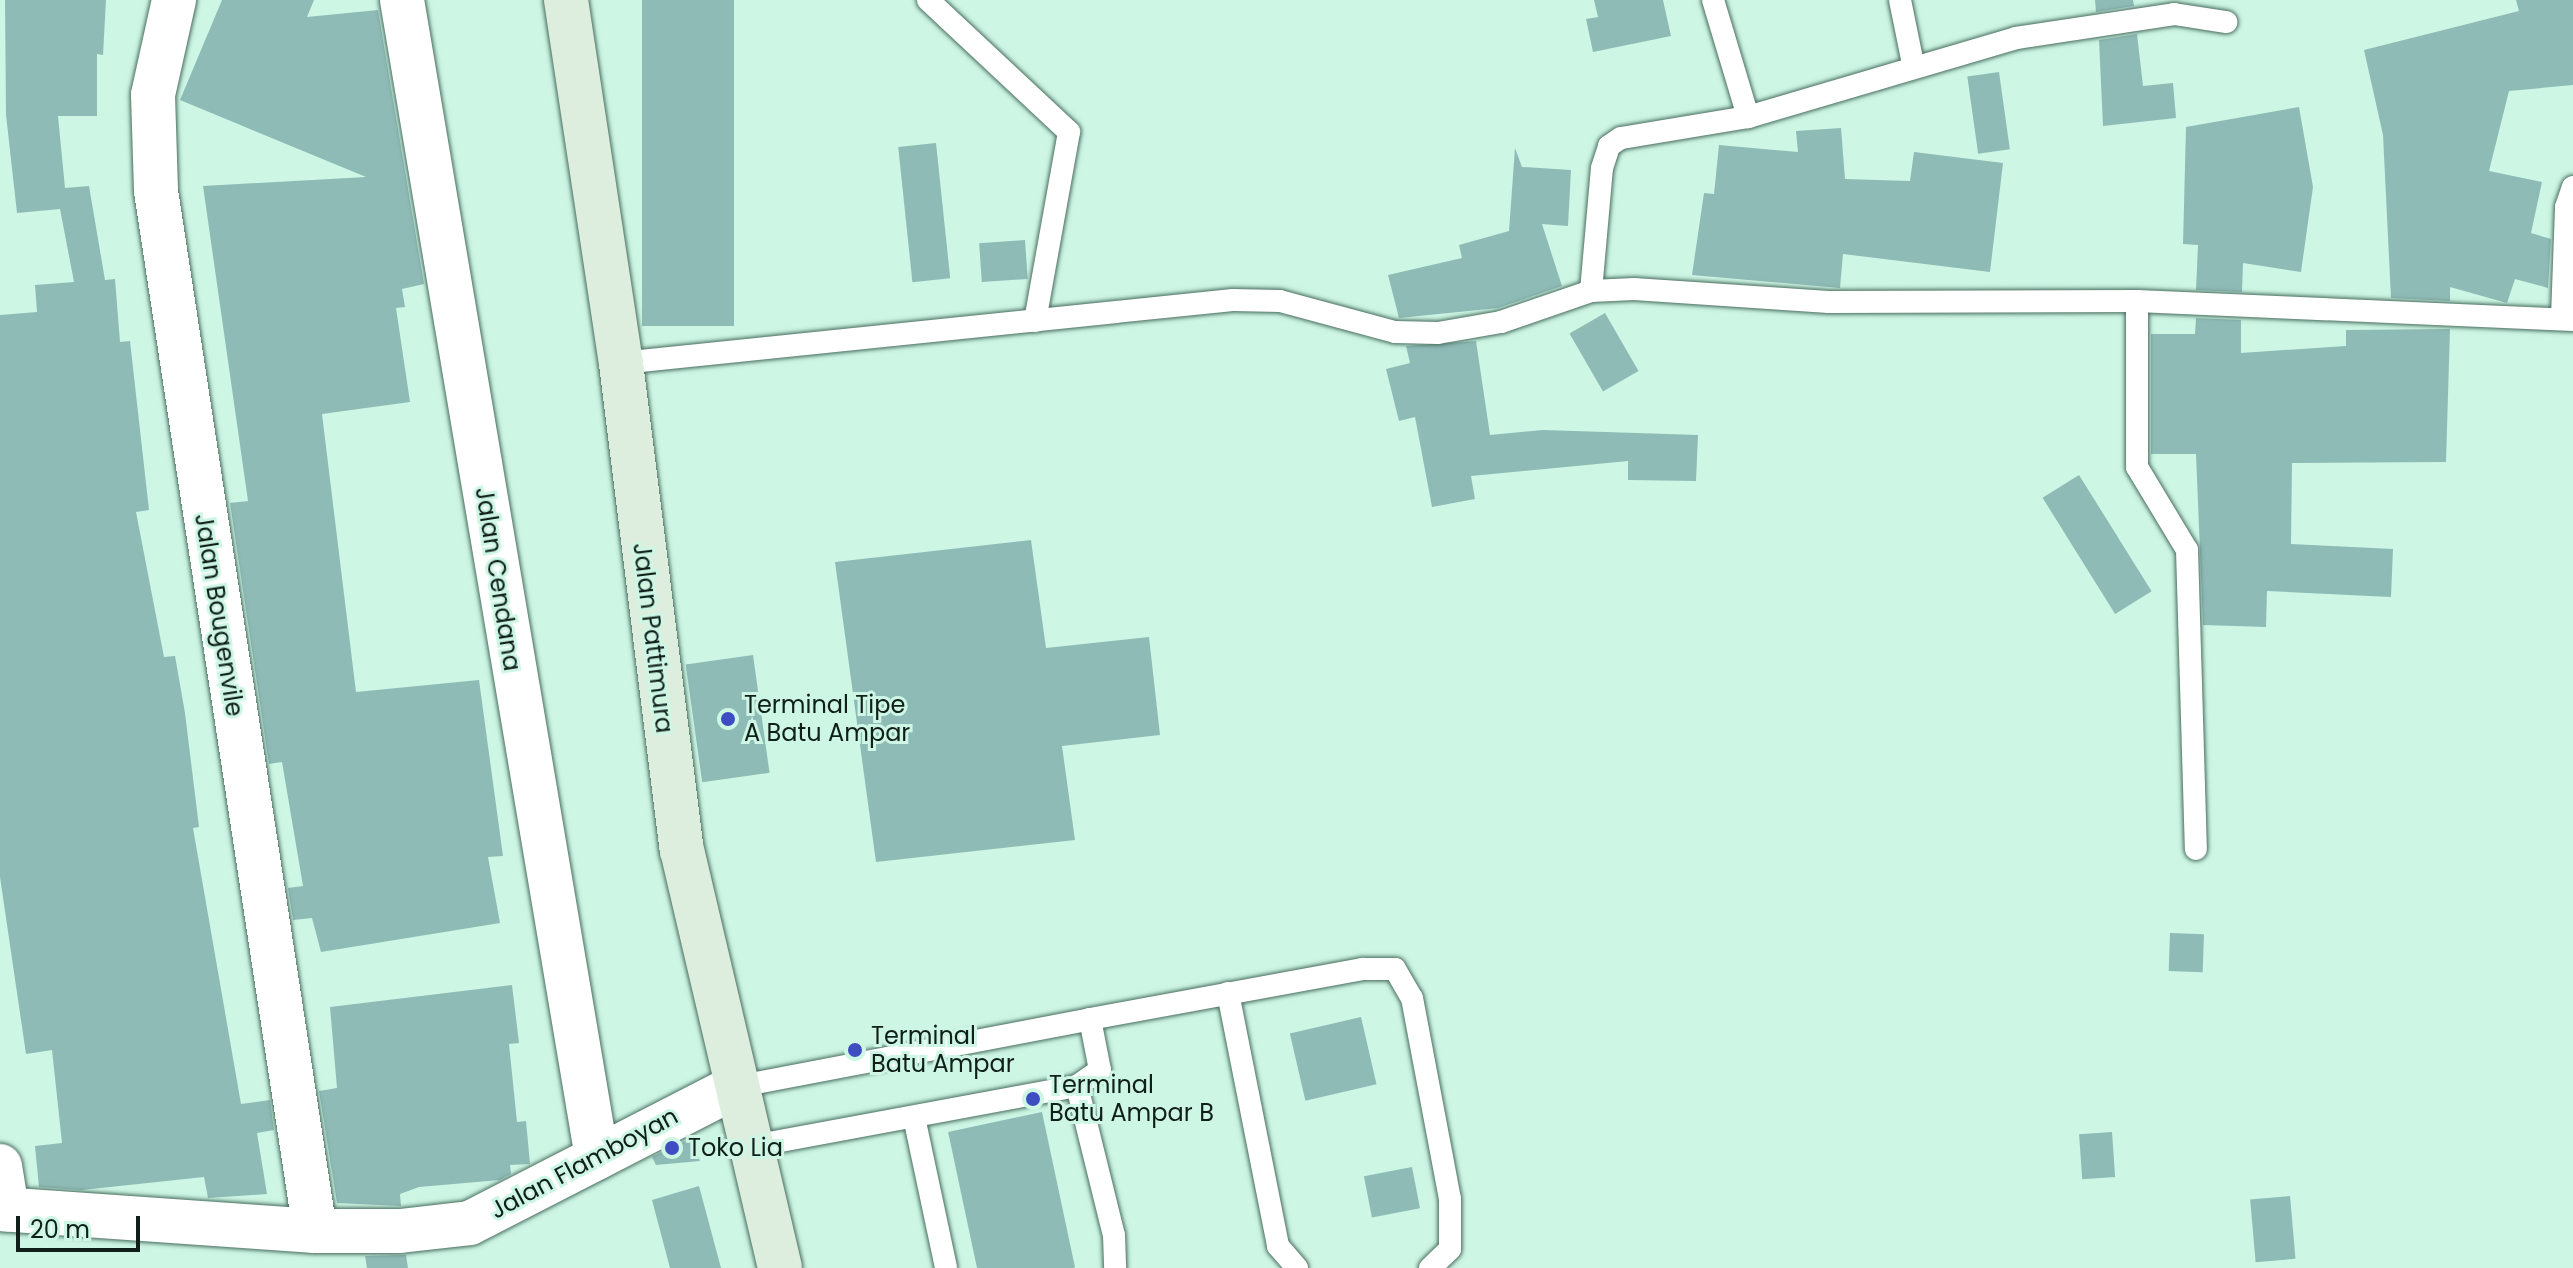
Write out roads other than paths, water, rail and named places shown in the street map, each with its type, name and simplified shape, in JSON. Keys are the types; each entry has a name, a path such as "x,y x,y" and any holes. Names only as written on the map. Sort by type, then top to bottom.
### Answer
{"street":[{"name":"Jalan Bougenvile","path":"174,0 153,95 156,191 315,1231"},
{"name":"Jalan Cendana","path":"402,0 597,1158"},
{"name":"Jalan Pattimura","path":"566,0 621,363 682,850 735,1087 780,1268"},
{"name":"Jalan Flamboyan","path":"3,1209 315,1231 400,1231 470,1223 735,1087"},
{"path":"0,1166 3,1209"}],"lane":[{"path":"928,0 1069,132 1035,321"},
{"path":"1713,0 1748,117"},
{"path":"1900,0 1913,64"},
{"path":"1591,291 1609,146 1644,131 1748,117 1913,64 2135,17 2204,15 2226,22"},
{"path":"621,363 1035,321 1280,301 1395,332 1438,333 1501,322 1591,291 1829,302 2137,301 2568,319 2566,207 2573,187"},
{"path":"2137,301 2137,467 2187,550 2196,849"},
{"path":"735,1087 1228,993 1385,967 1402,975 1450,1199 1450,1249 1430,1268"},
{"path":"1228,993 1278,1246 1297,1268"},
{"path":"752,1146 1077,1086 1100,1070 1090,1019"},
{"path":"1077,1086 1114,1235 1115,1268"},
{"path":"914,1117 946,1268"}],"place":[{"name":"Terminal Tipe A Batu Ampar","path":"728,719"},
{"name":"Terminal Batu Ampar","path":"855,1050"},
{"name":"Terminal Batu Ampar B","path":"1033,1099"},
{"name":"Toko Lia","path":"672,1148"}]}
